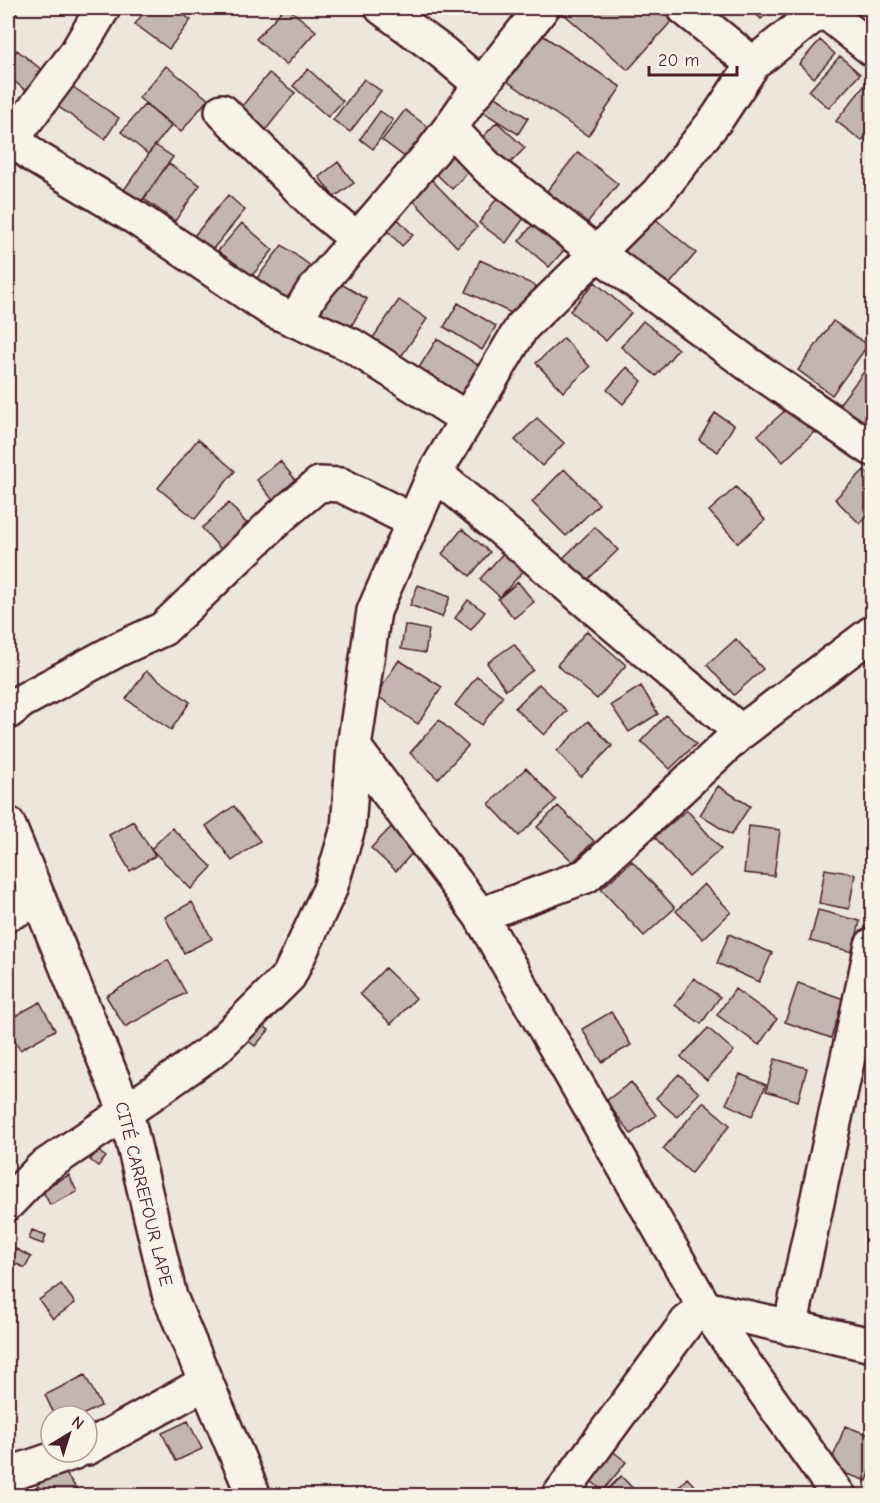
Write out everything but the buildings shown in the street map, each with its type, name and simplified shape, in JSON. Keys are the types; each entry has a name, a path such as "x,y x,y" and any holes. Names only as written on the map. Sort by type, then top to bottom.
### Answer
{"street":[{"path":"103,8 77,52 10,137 35,157 136,219 272,310 351,345 467,419"},
{"path":"382,8 442,52 481,85"},
{"path":"296,320 313,291 432,152 542,8"},
{"path":"684,8 753,63"},
{"path":"8,1203 42,1168 215,1049 289,976 330,889 348,828 354,747 374,611 435,473 522,327 658,193 718,117 753,63 823,8 873,49"},
{"path":"222,111 319,208 357,239"},
{"path":"450,128 489,169 597,253 747,363 873,449"},
{"path":"435,473 741,732"},
{"path":"8,712 22,701 119,649 163,629 282,515 319,484 341,485 413,521"},
{"path":"480,915 586,876 741,732 873,633"},
{"path":"354,747 480,915 705,1308 839,1496"},
{"name":"CITÉ CARREFOUR LAPE","path":"8,824 126,1112 170,1297 254,1496"},
{"path":"8,914 39,899"},
{"path":"790,1328 873,945"},
{"path":"705,1308 873,1345"},
{"path":"559,1496 687,1322 705,1308"},
{"path":"99,1441 205,1383"},
{"path":"8,1478 16,1472 40,1464"}]}
